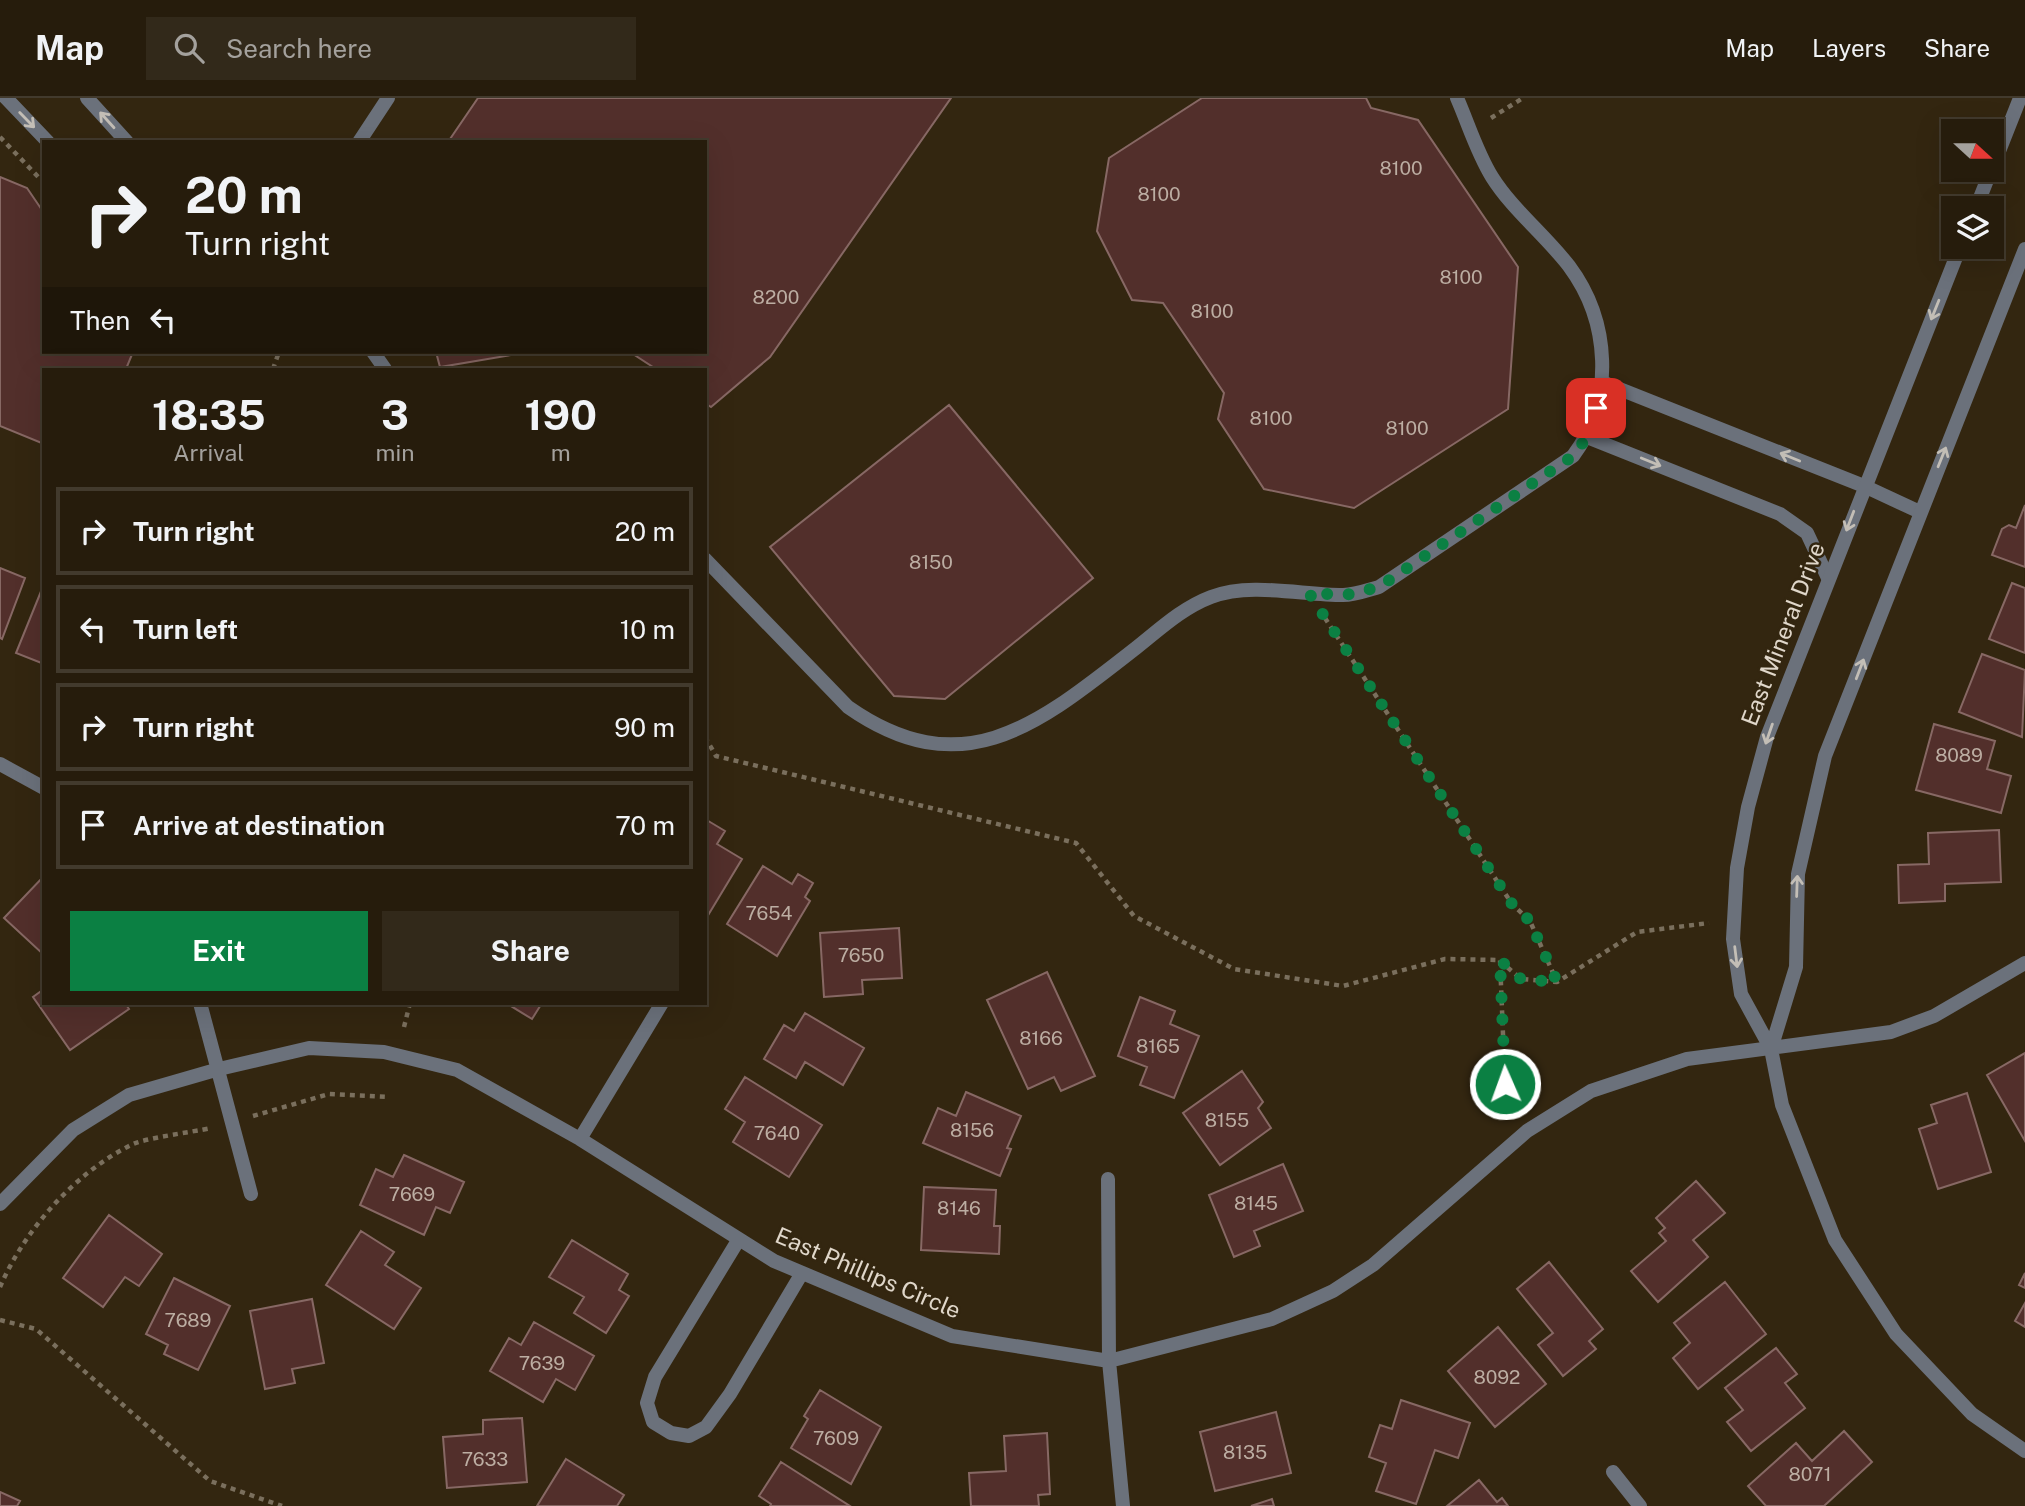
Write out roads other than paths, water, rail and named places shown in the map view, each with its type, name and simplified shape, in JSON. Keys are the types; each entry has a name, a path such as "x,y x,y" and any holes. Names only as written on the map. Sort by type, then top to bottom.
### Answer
{"street":[{"path":"6,98 46,140"},
{"path":"86,98 125,140"},
{"path":"360,140 388,98"},
{"path":"707,561 848,707 873,725 931,743 963,744 1001,738 1031,725 1063,705 1188,607 1213,596 1239,591 1346,595 1379,587 1573,456 1587,437 1602,382 1600,338 1587,295 1569,266 1492,177 1457,98"},
{"path":"2004,137 2020,98"},
{"name":"East Mineral Drive","path":"1772,1049 1796,967 1798,874 1825,756 2025,249"},
{"name":"East Mineral Drive","path":"1955,259 1767,737 1748,807 1739,855 1733,939 1741,994 1772,1049 1782,1105 1835,1240 1896,1334 1972,1414 2025,1451"},
{"path":"1602,382 1864,486 1920,512"},
{"path":"1587,437 1780,514 1807,533 1828,578"},
{"path":"0,764 42,787"},
{"name":"East Phillips Circle","path":"0,1205 73,1130 129,1095 219,1069 309,1048 384,1052 457,1070 580,1139 774,1261 802,1273 952,1336 1109,1361 1272,1319 1332,1291 1373,1265 1527,1131 1591,1091 1687,1059 1891,1032 1934,1016 2025,963"},
{"path":"201,1005 251,1194"},
{"path":"580,1139 661,1005"},
{"path":"1108,1179 1109,1361 1123,1506"},
{"path":"739,1239 655,1377 647,1403 653,1422 671,1433 689,1436 706,1427 730,1394 802,1273"},
{"path":"1614,1472 1640,1506"}]}
